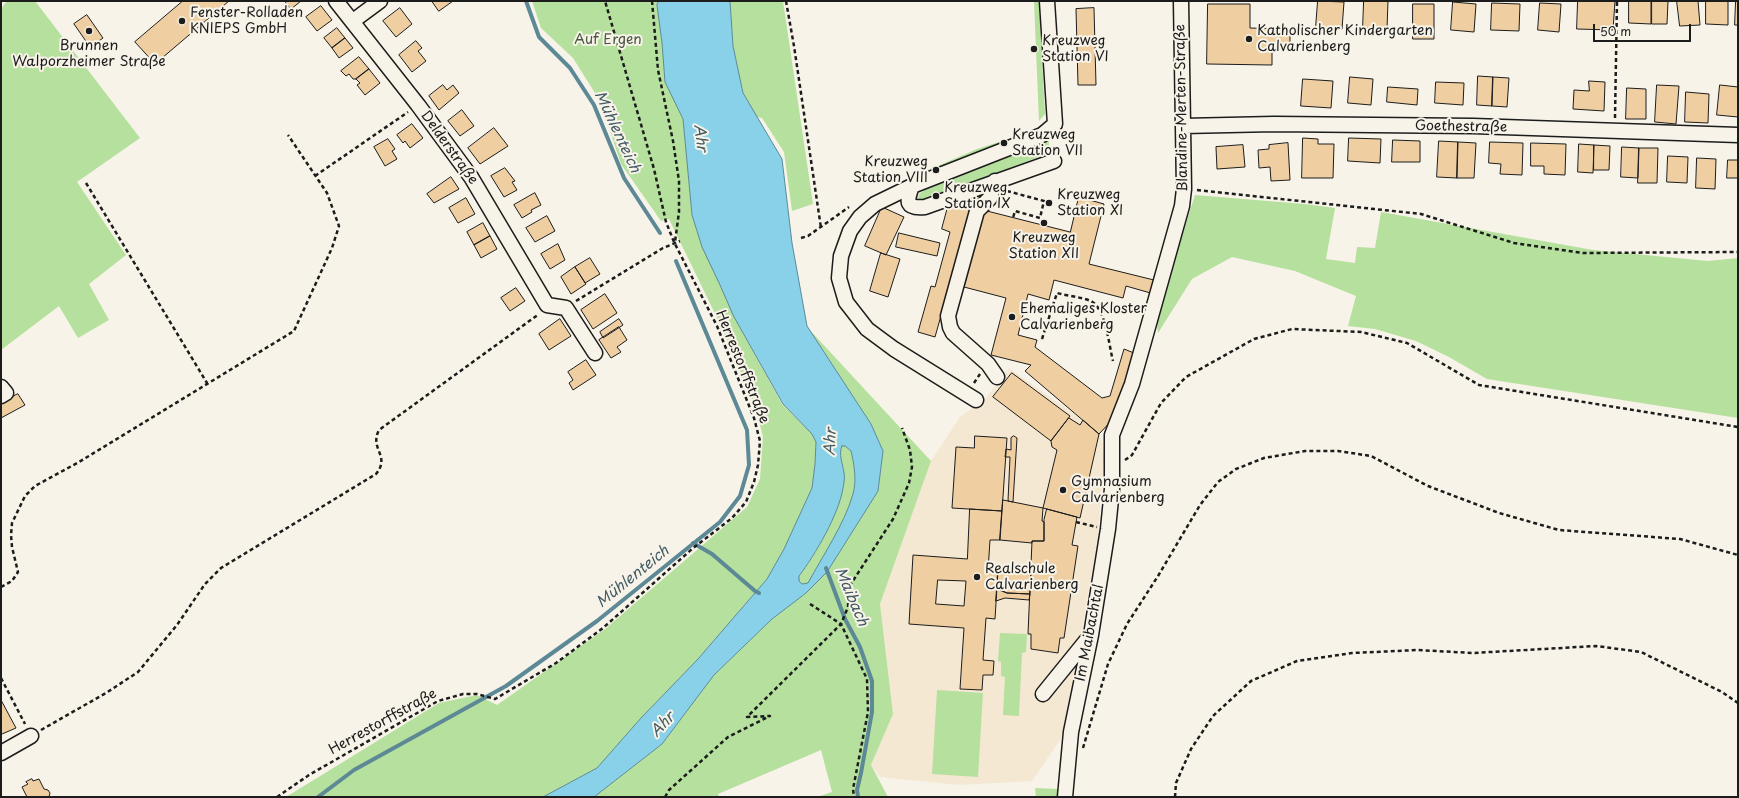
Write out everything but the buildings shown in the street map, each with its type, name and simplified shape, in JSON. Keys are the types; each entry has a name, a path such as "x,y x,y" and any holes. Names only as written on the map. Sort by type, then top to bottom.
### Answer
{"street":[{"name":"Delderstraße","path":"336,1 418,105 471,177 547,305"},
{"path":"353,21 380,1"},
{"path":"976,400 894,349 868,329 846,302 839,278 841,256 850,231 860,217 875,204 912,186 1042,135 1055,124 1047,1"},
{"name":"Blandine-Merten-Straße","path":"1112,468 1112,435 1132,384 1150,325 1182,206 1184,189 1181,1"},
{"name":"Goethestraße","path":"1183,126 1274,124 1473,126 1738,135"},
{"path":"912,186 908,197 908,202 915,208 925,207 1054,161"},
{"path":"996,181 990,198 977,211 948,316 953,333 988,364 997,377"},
{"path":"547,305 566,308 595,353"},
{"path":"1,387 6,393 1,396"},
{"name":"Im Maibachtal","path":"1065,797 1071,732 1091,635 1108,529 1112,489 1112,468"},
{"path":"1043,694 1091,635"},
{"path":"1,753 31,736"}],"path":[{"name":"Herrestorffstraße","path":"277,797 308,775 438,701 463,694 477,694 495,699 562,658 603,628 692,549 732,518 746,502 754,482 758,465 760,441 754,418 717,326 674,242 666,222 654,169 605,1"},
{"path":"652,1 658,70 673,141 679,181 679,212 674,242"},
{"path":"786,1 821,228"},
{"path":"1615,132 1617,1"},
{"path":"315,176 418,105"},
{"path":"1,587 12,582 18,572 12,547 12,523 25,496 35,486 79,462 294,331 332,248 340,226 327,193 288,135"},
{"path":"86,183 207,383"},
{"path":"1184,189 1421,214 1514,243 1584,253 1738,252"},
{"path":"1008,192 1044,201 1040,218 1015,211 1013,218"},
{"path":"566,308 674,242 680,241"},
{"path":"1042,338 1057,293 1091,301 1101,314 1108,334 1113,361"},
{"path":"1,678 31,736 111,690 138,672 177,625 205,584 222,568 376,474 382,468 382,461 376,442 376,435 379,430 536,318 547,305"},
{"path":"1112,468 1132,455 1161,403 1186,377 1254,339 1292,329 1361,332 1408,343 1479,385 1738,427"},
{"path":"976,400 977,390 973,384 988,364"},
{"path":"665,797 669,790 728,737 770,716 747,717 842,622 848,607 849,587 892,518 909,483 912,467 910,450 902,428"},
{"path":"1069,766 1075,764 1084,746 1108,664 1127,624 1158,576 1200,505 1218,482 1236,469 1264,458 1305,451 1338,451 1371,456 1428,486 1499,513 1559,530 1680,539 1738,555"},
{"path":"1076,522 1098,527"},
{"path":"810,604 842,622 867,679 868,712 853,789 854,797"},
{"path":"1175,797 1176,783 1192,749 1213,716 1251,681 1298,661 1352,653 1418,650 1473,653 1596,646 1641,652 1722,692 1738,703"}],"shaded area":[{"path":"1009,368 1083,420 1099,434 1103,444 1104,459 1098,536 1065,733 1032,781 959,785 880,777 871,765 893,714 880,604 931,461 960,417 986,398"}],"green space":[{"path":"7,1 35,1 140,138 77,182 126,255 89,284 109,320 78,338 59,306 1,350 1,9"},
{"name":"Auf Ergen","path":"532,1 659,1 657,5 665,82 683,119 692,215 734,317 782,404 812,434 816,442 812,488 784,549 767,579 698,659 641,718 597,768 543,797 286,797 439,703 477,695 497,705 605,629 747,507 760,479 763,437 756,409 722,328 669,219 661,221 621,164 600,101 573,58 541,28"},
{"path":"730,1 783,1 813,204 792,211 784,152 762,118 756,117 743,93 733,46"},
{"path":"1034,1 1039,1 1045,114 1039,121"},
{"path":"1021,135 940,169 934,169 933,171 898,185 898,183 977,149"},
{"path":"1049,139 1049,148 1046,154 937,195 923,202 918,200 919,194 930,186"},
{"path":"1195,195 1335,208 1326,259 1355,263 1357,247 1375,248 1381,212 1593,250 1708,261 1738,258 1738,418 1487,379 1449,357 1416,341 1375,329 1348,326 1356,296 1295,271 1232,257 1192,279 1158,333 1156,316"},
{"path":"807,327 931,461 880,604 893,714 871,765 888,797 817,797 832,792 821,750 718,794 719,797 594,797 662,744 714,675 772,619 806,593 827,572 878,491 883,451 871,424"},
{"path":"842,446 845,446 851,451 854,467 854,489 850,505 827,551 808,583 802,584 799,581 799,576 822,541 838,503 844,476 840,454"},
{"path":"1000,633 1027,634 1026,652 1022,653 1019,716 1003,715 1005,677 1001,676 1001,662 998,661"},
{"path":"937,690 983,693 978,777 932,774"},
{"path":"1035,788 1060,789 1060,797 1036,797"}],"water":[{"name":"Ahr","path":"659,1 730,1 733,46 743,93 782,159 792,243 807,326 871,424 883,451 878,491 827,572 806,593 772,619 714,675 662,744 594,797 543,797 597,768 641,718 698,659 767,579 784,549 812,488 816,442 812,434 783,404 734,317 702,247 692,215 683,119 665,82 657,5","holes":["842,446 845,446 851,451 855,472 853,494 839,528 808,583 802,584 799,581 799,576 826,534 841,498 844,476 840,452"]}],"waterway":[{"name":"Mühlenteich","path":"526,1 539,37 570,68 594,105 624,178 660,233"},
{"name":"Mühlenteich","path":"318,797 354,770 506,686 597,621 720,522 740,496 749,465 747,430 676,261"},
{"path":"693,543 712,554 759,593"},
{"name":"Maibach","path":"826,568 845,619 860,647 872,681 872,712 857,790 858,797"}],"place":[{"name":"Fenster-Rolladen KNIEPS GmbH","path":"182,21"},
{"name":"Brunnen Walporzheimer Straße","path":"89,31"},
{"name":"Katholischer Kindergarten Calvarienberg","path":"1249,39"},
{"name":"Kreuzweg Station VI","path":"1034,49"},
{"name":"Kreuzweg Station VII","path":"1004,143"},
{"name":"Kreuzweg Station VIII","path":"936,170"},
{"name":"Kreuzweg Station IX","path":"936,196"},
{"name":"Kreuzweg Station XI","path":"1049,203"},
{"name":"Kreuzweg Station XII","path":"1044,223"},
{"name":"Ehemaliges Kloster Calvarienberg","path":"1012,317"},
{"name":"Gymnasium Calvarienberg","path":"1063,490"},
{"name":"Realschule Calvarienberg","path":"977,577"}]}
